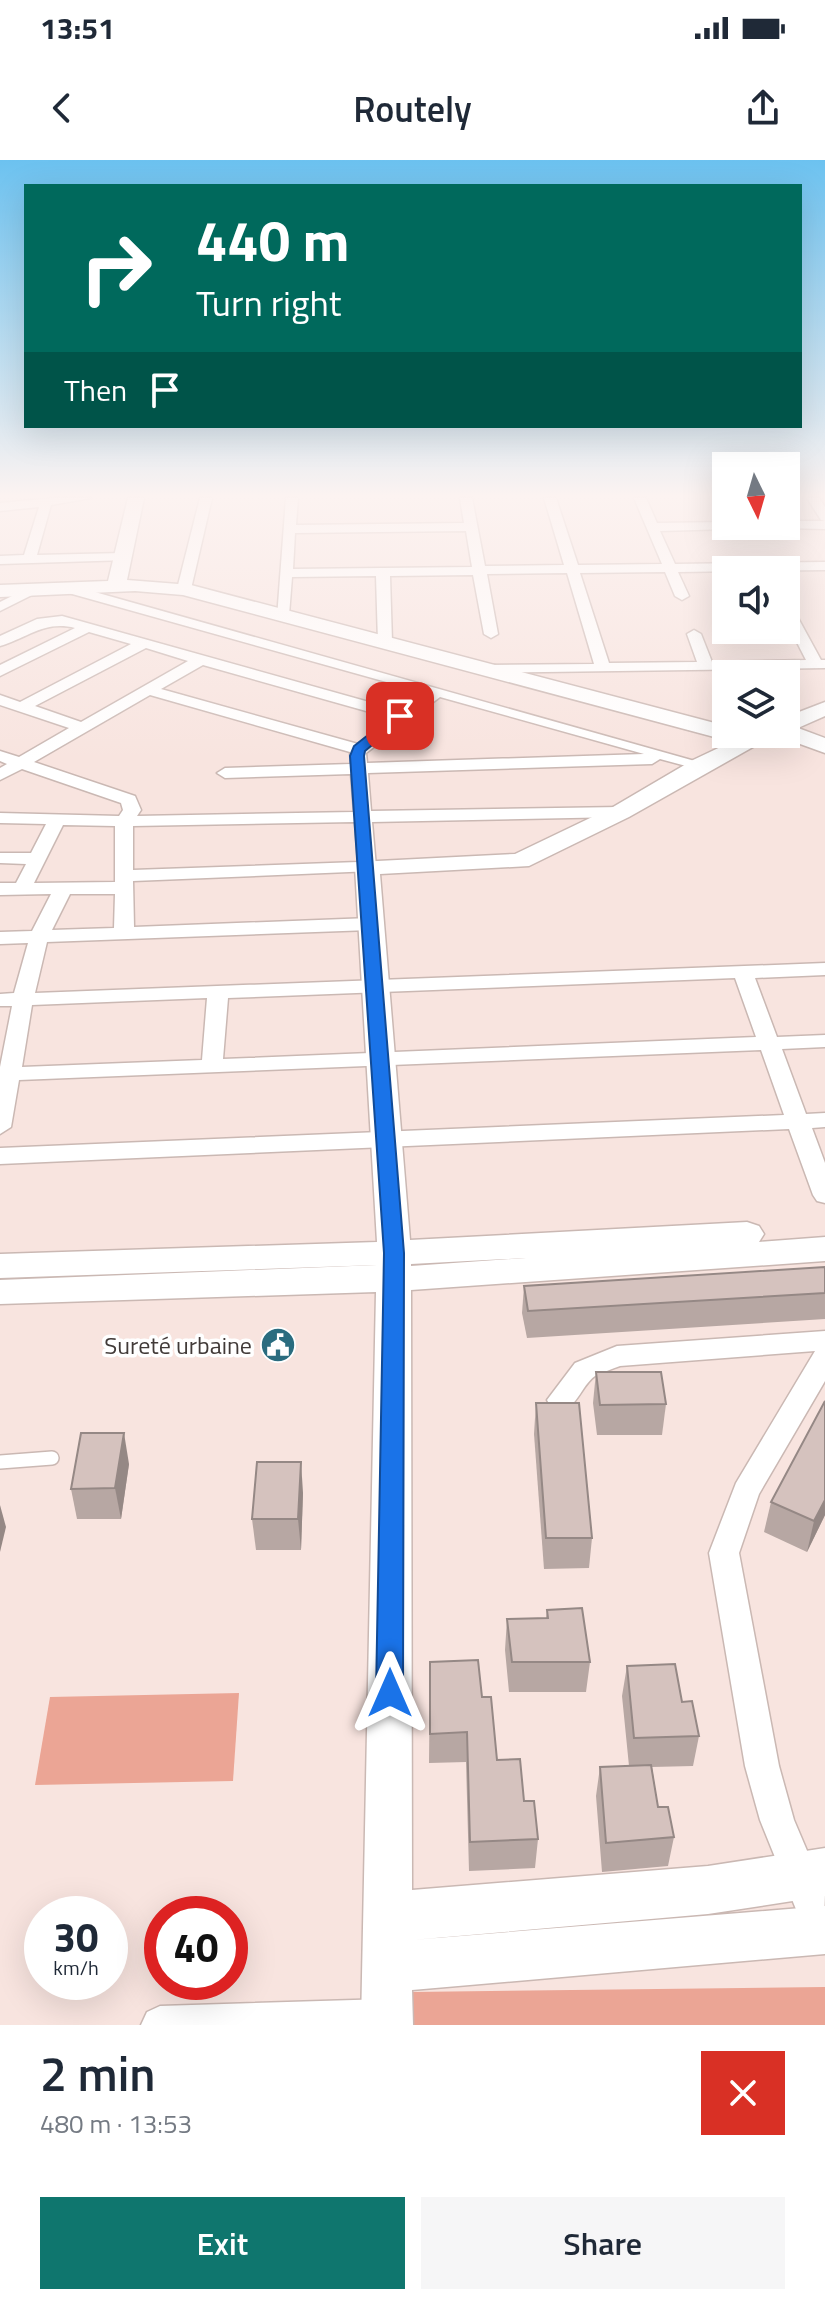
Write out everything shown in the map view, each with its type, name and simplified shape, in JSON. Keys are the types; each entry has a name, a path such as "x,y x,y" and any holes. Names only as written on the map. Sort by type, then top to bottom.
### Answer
{"street":[{"path":"184,589 185,585"},
{"path":"282,615 286,585"},
{"path":"383,585 385,642"},
{"path":"480,585 491,634"},
{"path":"577,585 603,668"},
{"path":"677,585 682,596"},
{"path":"0,591 116,586 184,589 712,727"},
{"path":"70,589 701,765"},
{"path":"0,607 35,590"},
{"path":"0,642 49,621 88,627 400,716"},
{"path":"0,671 88,627"},
{"path":"485,670 821,664 800,630"},
{"path":"694,634 707,668"},
{"path":"22,707 145,643"},
{"path":"0,775 200,660"},
{"path":"149,690 359,749"},
{"path":"160,2025 387,2021 393,1266 381,1059 358,769 359,749 400,716 437,692"},
{"path":"0,700 84,728"},
{"path":"800,721 825,708"},
{"path":"800,734 825,746"},
{"path":"0,889 62,891 122,882 520,861 621,812 724,748"},
{"path":"0,756 129,800 132,810 124,821 124,933"},
{"path":"225,773 675,759"},
{"path":"0,818 124,821 621,812"},
{"path":"22,889 57,820"},
{"path":"0,858 37,859"},
{"path":"0,1127 23,999 39,936 62,891"},
{"path":"0,938 370,924"},
{"path":"0,1000 825,969"},
{"path":"743,972 825,1195"},
{"path":"212,1064 218,994"},
{"path":"11,1074 825,1041"},
{"path":"0,1156 825,1120"},
{"path":"0,1292 393,1266 825,1230"},
{"path":"0,1266 393,1266 825,1249"},
{"path":"561,1400 584,1370 617,1356 825,1341"},
{"path":"388,1967 824,1930 812,1873 777,1820 762,1766 724,1553 746,1491 825,1358"},
{"path":"388,1916 708,1890 812,1873"}],"lane":[{"path":"0,1462 52,1458"}],"shaded area":[{"path":"239,1693 233,1781 35,1785 50,1697"},
{"path":"825,1987 825,2025 412,2025 412,1992"}],"building":[{"path":"825,1267 825,1293 528,1311 524,1286"},
{"path":"596,1372 661,1372 666,1404 600,1405"},
{"path":"825,1401 825,1500 814,1521 771,1502"},
{"path":"536,1403 579,1403 592,1538 546,1538"},
{"path":"81,1433 124,1433 115,1488 71,1489"},
{"path":"257,1462 301,1462 298,1519 252,1519"},
{"path":"582,1608 590,1662 512,1662 507,1619 548,1618 547,1610"},
{"path":"478,1660 482,1697 491,1697 497,1760 520,1759 524,1801 534,1801 538,1839 470,1842 467,1732 430,1734 430,1662"},
{"path":"675,1664 682,1702 692,1701 699,1736 634,1738 627,1666"},
{"path":"651,1765 658,1807 668,1807 674,1837 606,1843 600,1767"}],"place":[{"name":"Sureté urbaine","path":"278,1345"}],"route":[{"path":"390,1693 394,1253 357,756 359,749 400,716"}]}
